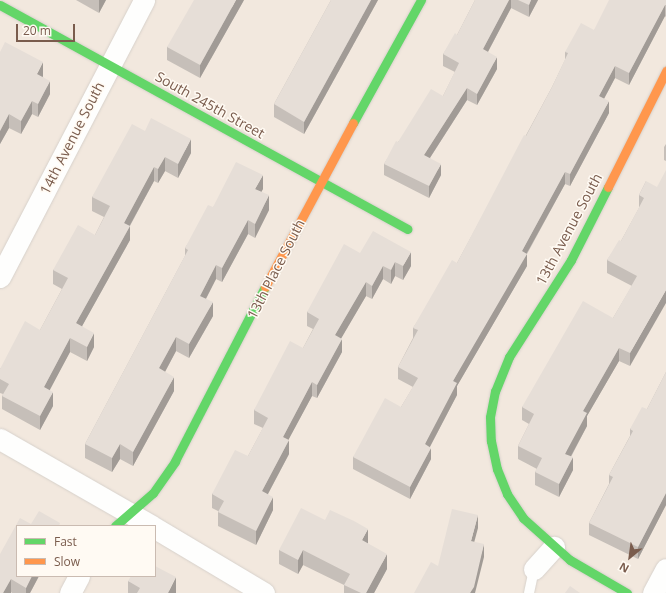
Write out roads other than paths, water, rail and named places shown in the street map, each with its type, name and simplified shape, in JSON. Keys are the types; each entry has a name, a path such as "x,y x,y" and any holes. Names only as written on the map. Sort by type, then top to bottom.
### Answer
{"street":[{"name":"14th Avenue South","path":"0,277 144,0"},
{"name":"13th Place South","path":"122,519 153,493 175,461 320,182 421,0"},
{"name":"South 245th Street","path":"0,5 408,229"},
{"name":"13th Avenue South","path":"627,593 583,569 554,547 523,518 503,485 490,435 493,397 509,357 571,260 666,71"},
{"path":"0,439 122,519 148,525"},
{"path":"156,529 264,593"},
{"path":"534,570 554,547"},
{"path":"653,593 666,569"},
{"path":"70,593 78,577"}],"lane":[{"path":"529,593 534,570"}]}
